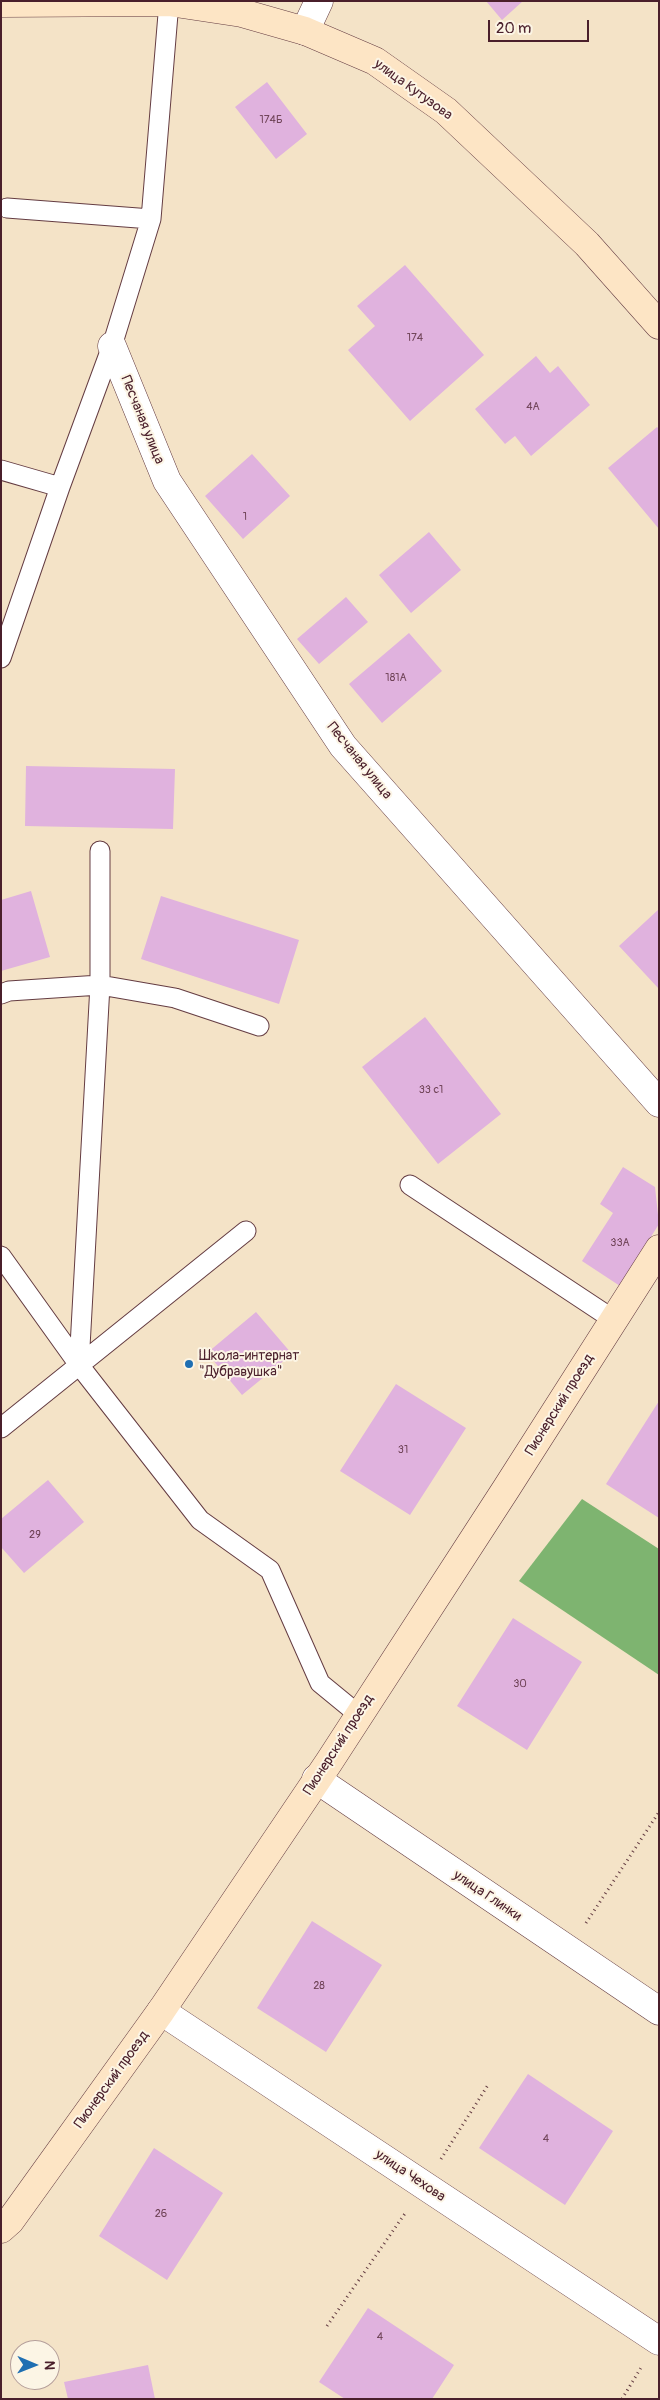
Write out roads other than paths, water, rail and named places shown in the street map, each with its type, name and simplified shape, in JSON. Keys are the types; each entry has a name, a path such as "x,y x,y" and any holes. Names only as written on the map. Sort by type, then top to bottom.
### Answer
{"street":[{"path":"304,31 319,1"},
{"name":"улица Кутузова","path":"1,2 169,2 242,13 304,31 375,61 446,111 587,244 659,325"},
{"name":"Песчаная улица","path":"112,346 167,481 343,746 659,1103"},
{"name":"Пионерский проезд","path":"1,2229 10,2221 161,2011 359,1715 659,1249"},
{"name":"улица Глинки","path":"316,1780 567,1951 659,2011"},
{"name":"улица Чехова","path":"161,2011 659,2341"}],"lane":[{"path":"1,658 60,487 112,346 151,219 169,2"},
{"path":"7,208 151,219"},
{"path":"1,470 60,487"},
{"path":"79,1365 100,985 100,851"},
{"path":"1,994 9,991 100,985 175,998 259,1026"},
{"path":"410,1185 614,1320"},
{"path":"1,1428 246,1231"},
{"path":"1,1256 79,1365 200,1520 270,1570 320,1683 359,1715"}],"place":[{"name":"Школа-интернат \"Дубравушка\"","path":"189,1364"}]}
